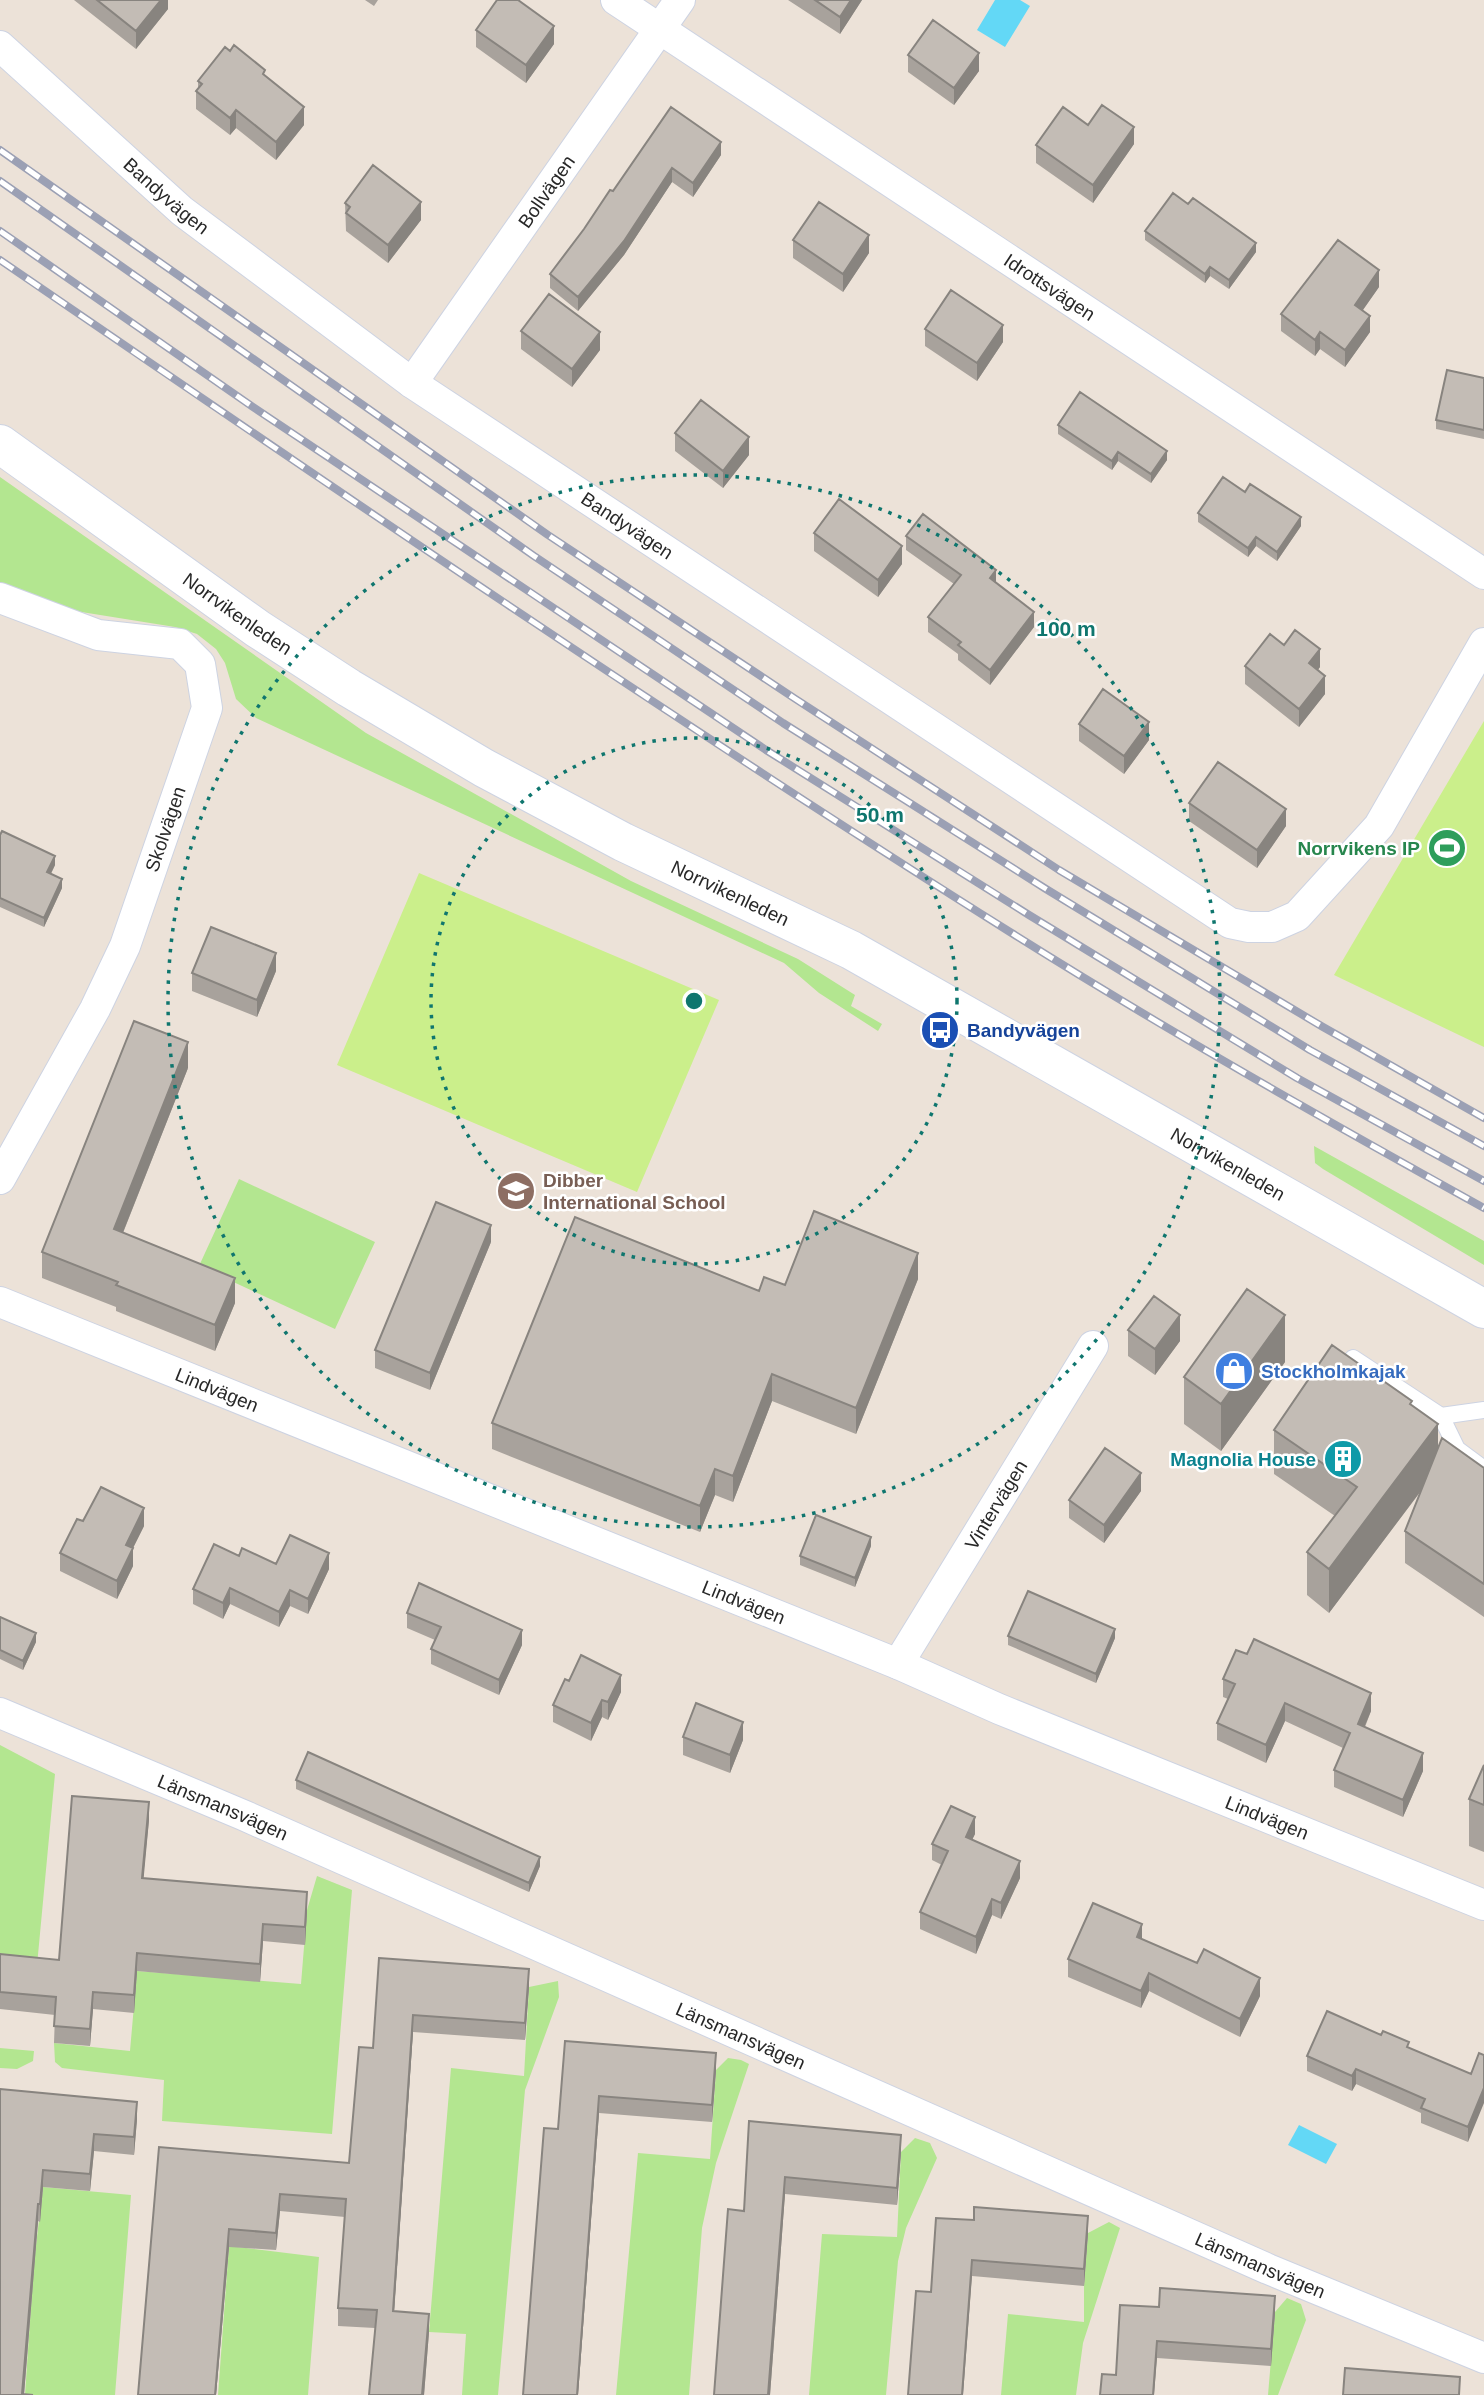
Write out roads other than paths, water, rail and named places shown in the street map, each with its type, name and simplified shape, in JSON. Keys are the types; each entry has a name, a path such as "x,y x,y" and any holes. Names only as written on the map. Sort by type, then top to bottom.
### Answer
{"main road":[{"name":"Norrvikenleden","path":"0,444 258,629 349,688 484,768 623,842 851,950 1484,1309"}],"street":[{"name":"Idrottsvägen","path":"616,0 1484,574"},
{"name":"Bollvägen","path":"412,383 680,0"},
{"name":"Bandyvägen","path":"0,46 182,211 412,383 1230,923 1249,927 1272,927 1297,916 1379,826 1484,643"},
{"name":"Skolvägen","path":"0,598 98,635 180,644 200,664 206,708 124,946 95,1009 0,1179"},
{"name":"Lindvägen","path":"0,1302 898,1664 999,1709 1484,1905"},
{"name":"Vintervägen","path":"898,1664 1093,1346"},
{"name":"Länsmansvägen","path":"0,1713 243,1815 1268,2269 1484,2358"}],"lane":[{"path":"1353,1358 1441,1416 1457,1449 1484,1469"},
{"path":"1441,1416 1484,1410"}],"water":[{"path":"995,0 1020,0 1030,6 1005,47 977,30"},
{"path":"1299,2125 1337,2144 1326,2164 1288,2145"}],"railway":[{"path":"0,150 548,535 794,698 1059,870 1323,1027 1484,1118"},
{"path":"0,181 534,556 783,723 1046,889 1310,1050 1484,1146"},
{"path":"0,231 253,407 766,750 1029,915 1297,1078 1484,1181"},
{"path":"0,260 501,600 754,768 1010,932 1185,1038 1484,1208"}],"place":[{"name":"Norrvikens IP","path":"1447,848"},
{"name":"Bandyvägen","path":"940,1030"},
{"name":"Dibber International School","path":"516,1191"},
{"name":"Stockholmkajak","path":"1234,1371"},
{"name":"Magnolia House","path":"1343,1459"}]}
